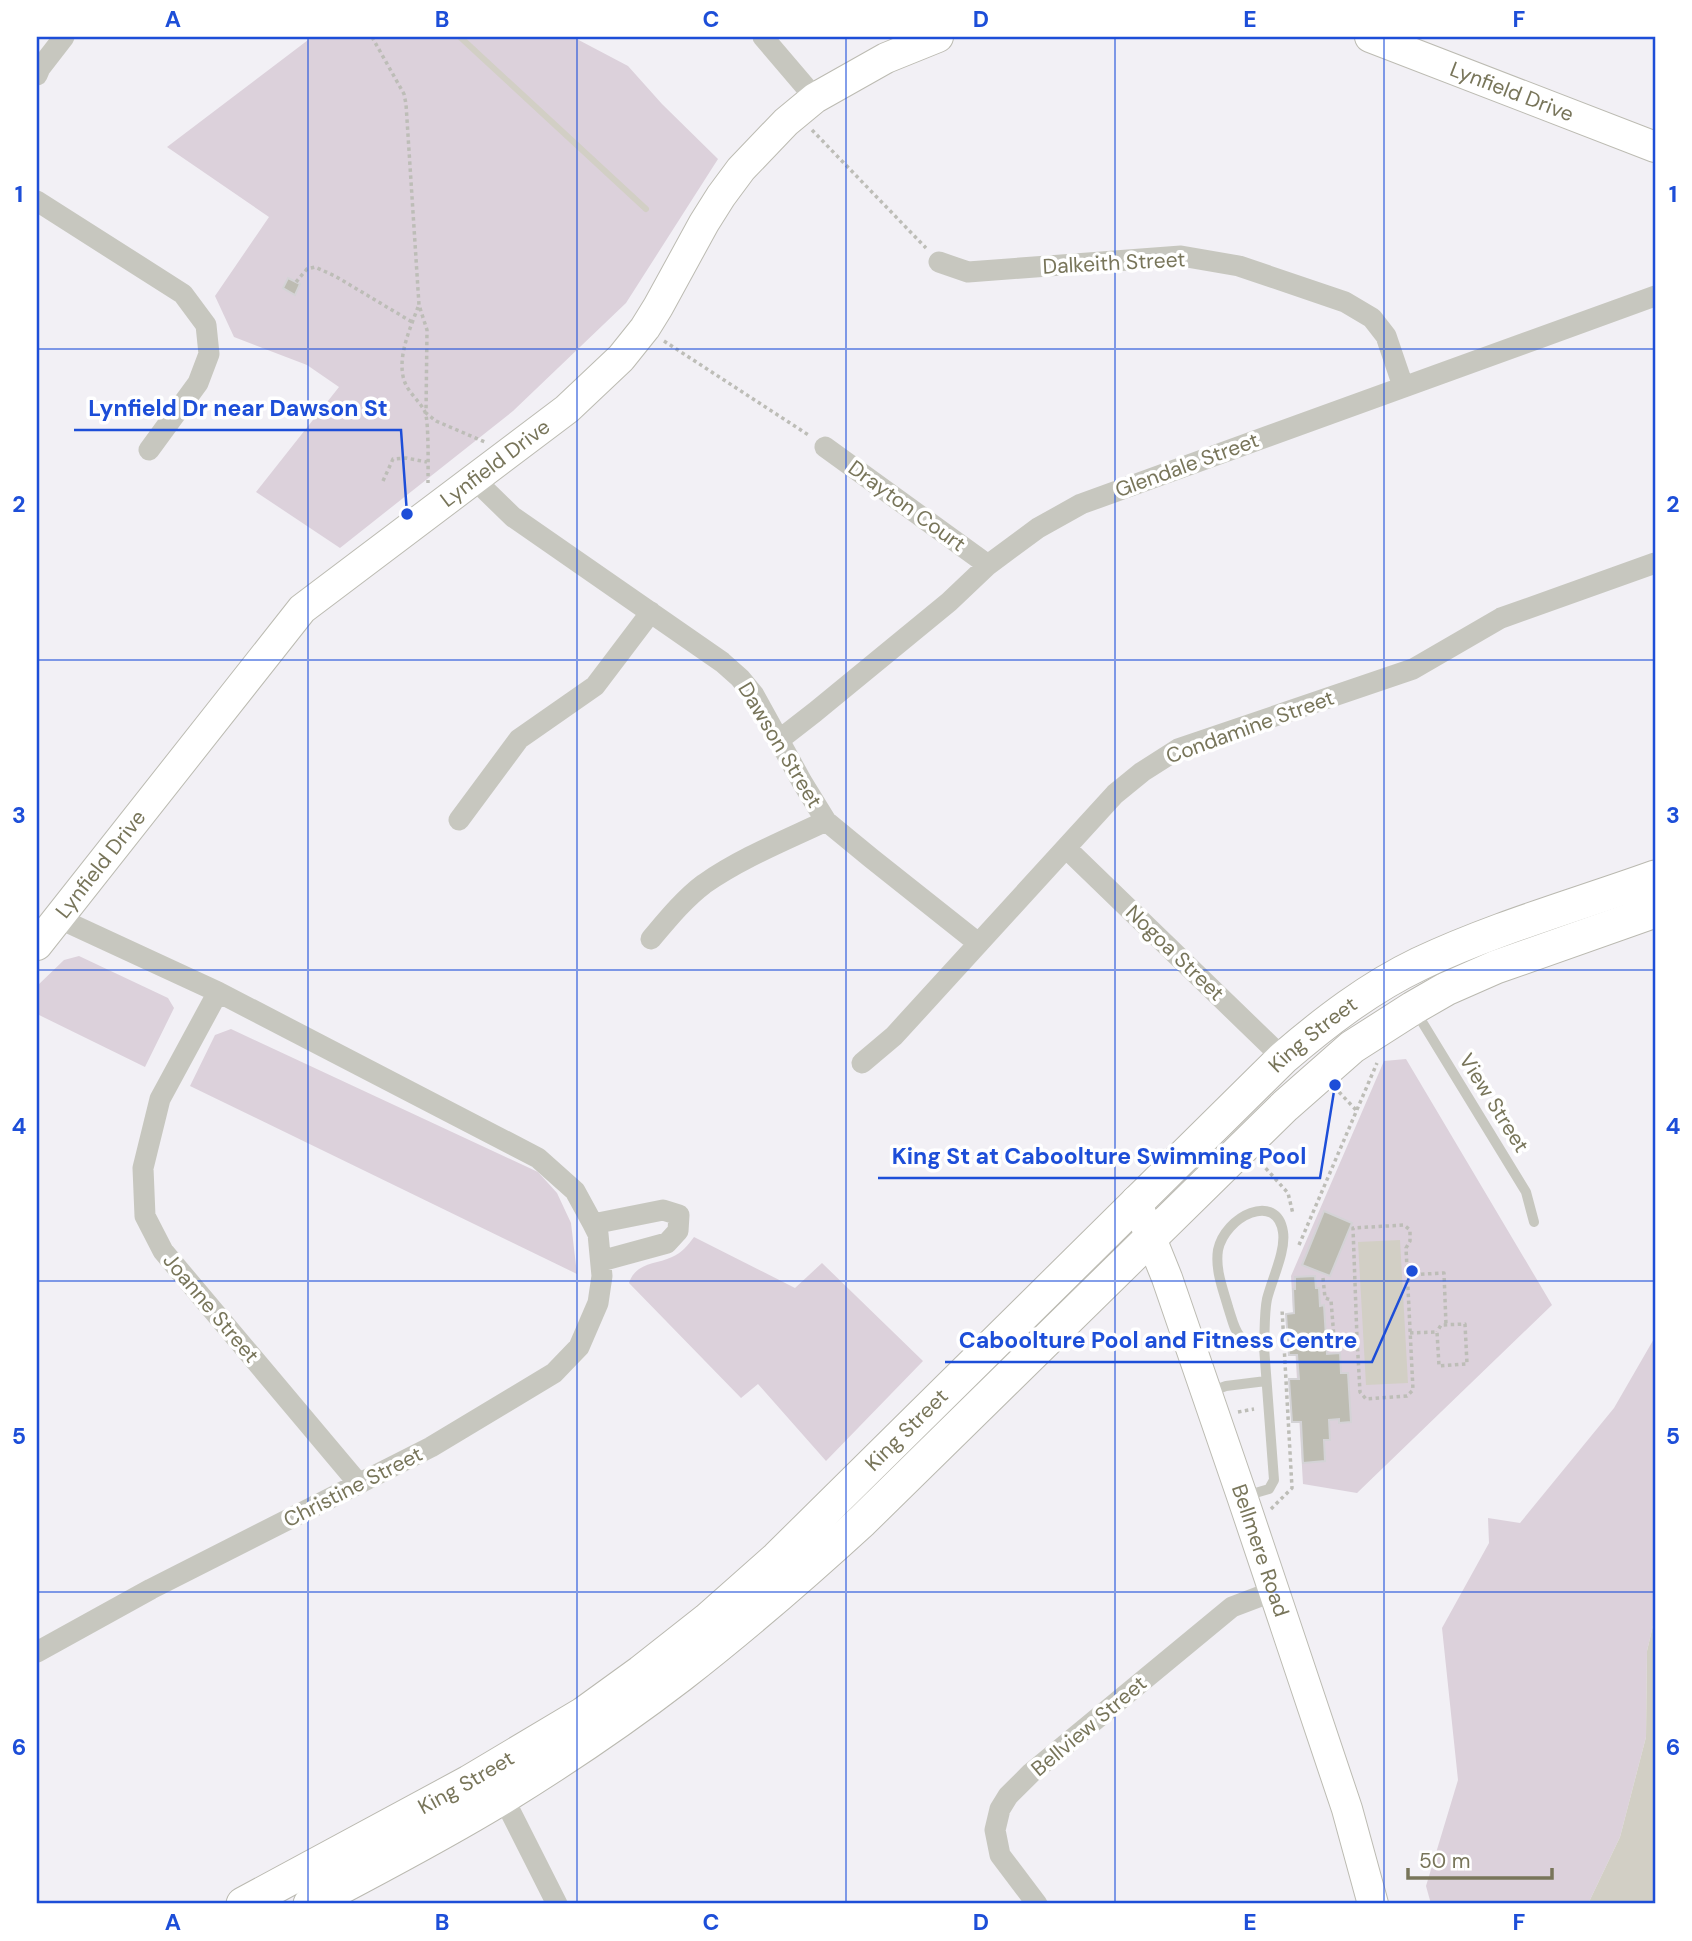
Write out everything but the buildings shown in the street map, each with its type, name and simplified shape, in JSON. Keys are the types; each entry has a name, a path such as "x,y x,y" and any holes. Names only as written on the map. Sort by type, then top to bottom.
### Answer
{"main road":[{"name":"King Street","path":"243,1904 522,1752 583,1714 696,1629 777,1558 1283,1058 1338,1012 1418,965 1479,938 1644,898"},
{"name":"King Street","path":"310,1904 503,1797 585,1743 669,1685 791,1586 862,1521 1285,1106 1352,1047 1446,989 1644,898"}],"street":[{"path":"37,75 64,37"},
{"path":"763,37 815,98"},
{"name":"Lynfield Drive","path":"37,945 302,609 567,409 621,358 645,328 704,223 728,187 786,122 815,98 886,58 938,37"},
{"name":"Lynfield Drive","path":"1370,37 1655,147"},
{"path":"37,201 183,294 206,325 209,354 198,383 149,450"},
{"name":"Dalkeith Street","path":"939,262 968,272 1181,256 1239,266 1345,302 1372,318 1386,336 1403,386"},
{"name":"Glendale Street","path":"779,740 949,601 988,565 1038,528 1081,503 1655,296"},
{"name":"Drayton Court","path":"825,447 988,565"},
{"name":"Dawson Street","path":"474,479 513,517 722,662 740,678 754,695 826,821 978,943"},
{"name":"Condamine Street","path":"862,1063 894,1036 1115,794 1142,772 1178,749 1413,669 1501,618 1655,562"},
{"path":"459,820 519,739 595,686 651,612"},
{"path":"651,939 680,906 718,875 826,821"},
{"name":"Nogoa Street","path":"1066,848 1283,1058"},
{"name":"Christine Street","path":"37,1652 151,1589 431,1447 554,1373 579,1347 598,1303 603,1276 598,1234 575,1191 538,1158 218,992 58,918"},
{"name":"Joanne Street","path":"218,992 160,1098 143,1168 145,1216 163,1251 359,1483"},
{"name":"Bellmere Road","path":"1136,1201 1242,1496 1347,1810 1373,1904"},
{"path":"593,1224 663,1210 679,1215 678,1231 667,1243 601,1261"},
{"name":"Bellview Street","path":"1037,1904 1000,1855 995,1830 1000,1810 1008,1796 1031,1773 1232,1607 1274,1591"},
{"path":"503,1797 557,1904"}],"lane":[{"name":"View Street","path":"1413,1008 1526,1192 1534,1222"},
{"path":"1242,1496 1269,1489 1275,1480 1264,1347 1266,1302 1284,1242 1280,1220 1273,1214 1262,1211 1251,1212 1231,1225 1223,1236 1217,1264 1236,1333 1247,1343 1264,1347"},
{"path":"1207,1393 1226,1386 1266,1381"}],"path":[{"path":"372,37 404,94 406,104 419,305 427,330 428,488"},
{"path":"811,129 939,262"},
{"path":"296,282 307,269 315,267 335,276 412,323"},
{"path":"419,305 404,348 404,380 412,395 436,421 483,440 504,456"},
{"path":"645,328 825,447"},
{"path":"383,481 393,459 427,462"},
{"path":"1295,1254 1380,1058"},
{"path":"1337,1090 1357,1111"},
{"path":"1261,1163 1288,1193 1294,1218"},
{"path":"1404,1224 1410,1230 1410,1241 1406,1248 1410,1333 1413,1390 1407,1396 1366,1399 1360,1392 1353,1228 1404,1224"},
{"path":"1297,1230 1300,1243"},
{"path":"1407,1275 1444,1273 1446,1325"},
{"path":"1323,1278 1325,1298 1331,1300 1334,1338"},
{"path":"1271,1510 1292,1488 1282,1302"},
{"path":"1465,1324 1466,1364 1439,1366 1437,1332 1441,1325 1465,1324"},
{"path":"1410,1333 1437,1332"},
{"path":"1283,1341 1357,1338"}],"shaded area":[{"path":"312,37 573,37 628,66 718,159 626,303 513,411 340,548 256,492 339,387 307,365 234,337 215,296 269,217 167,147"},
{"path":"79,956 168,998 174,1008 145,1067 37,1014 37,986 64,960"},
{"path":"231,1029 538,1172 557,1193 571,1223 577,1274 190,1086 215,1035"},
{"path":"1406,1059 1552,1305 1357,1493 1303,1484 1291,1276 1384,1061"},
{"path":"694,1237 795,1288 822,1263 923,1361 826,1461 758,1384 741,1398 629,1283 636,1271 676,1255"},
{"path":"1400,1240 1408,1383 1366,1385 1358,1242"},
{"path":"1655,1337 1655,1617 1647,1651 1646,1737 1620,1837 1588,1904 1431,1904 1426,1886 1458,1780 1442,1628 1489,1543 1488,1518 1520,1523 1614,1408"},
{"path":"1655,1617 1655,1904 1588,1904 1620,1837 1646,1737 1647,1651"}],"waterway":[{"path":"460,37 646,209"}],"place":[{"name":"Lynfield Dr near Dawson St","path":"407,514"},
{"name":"King St at Caboolture Swimming Pool","path":"1335,1085"},
{"name":"Caboolture Pool and Fitness Centre","path":"1412,1271"}]}
